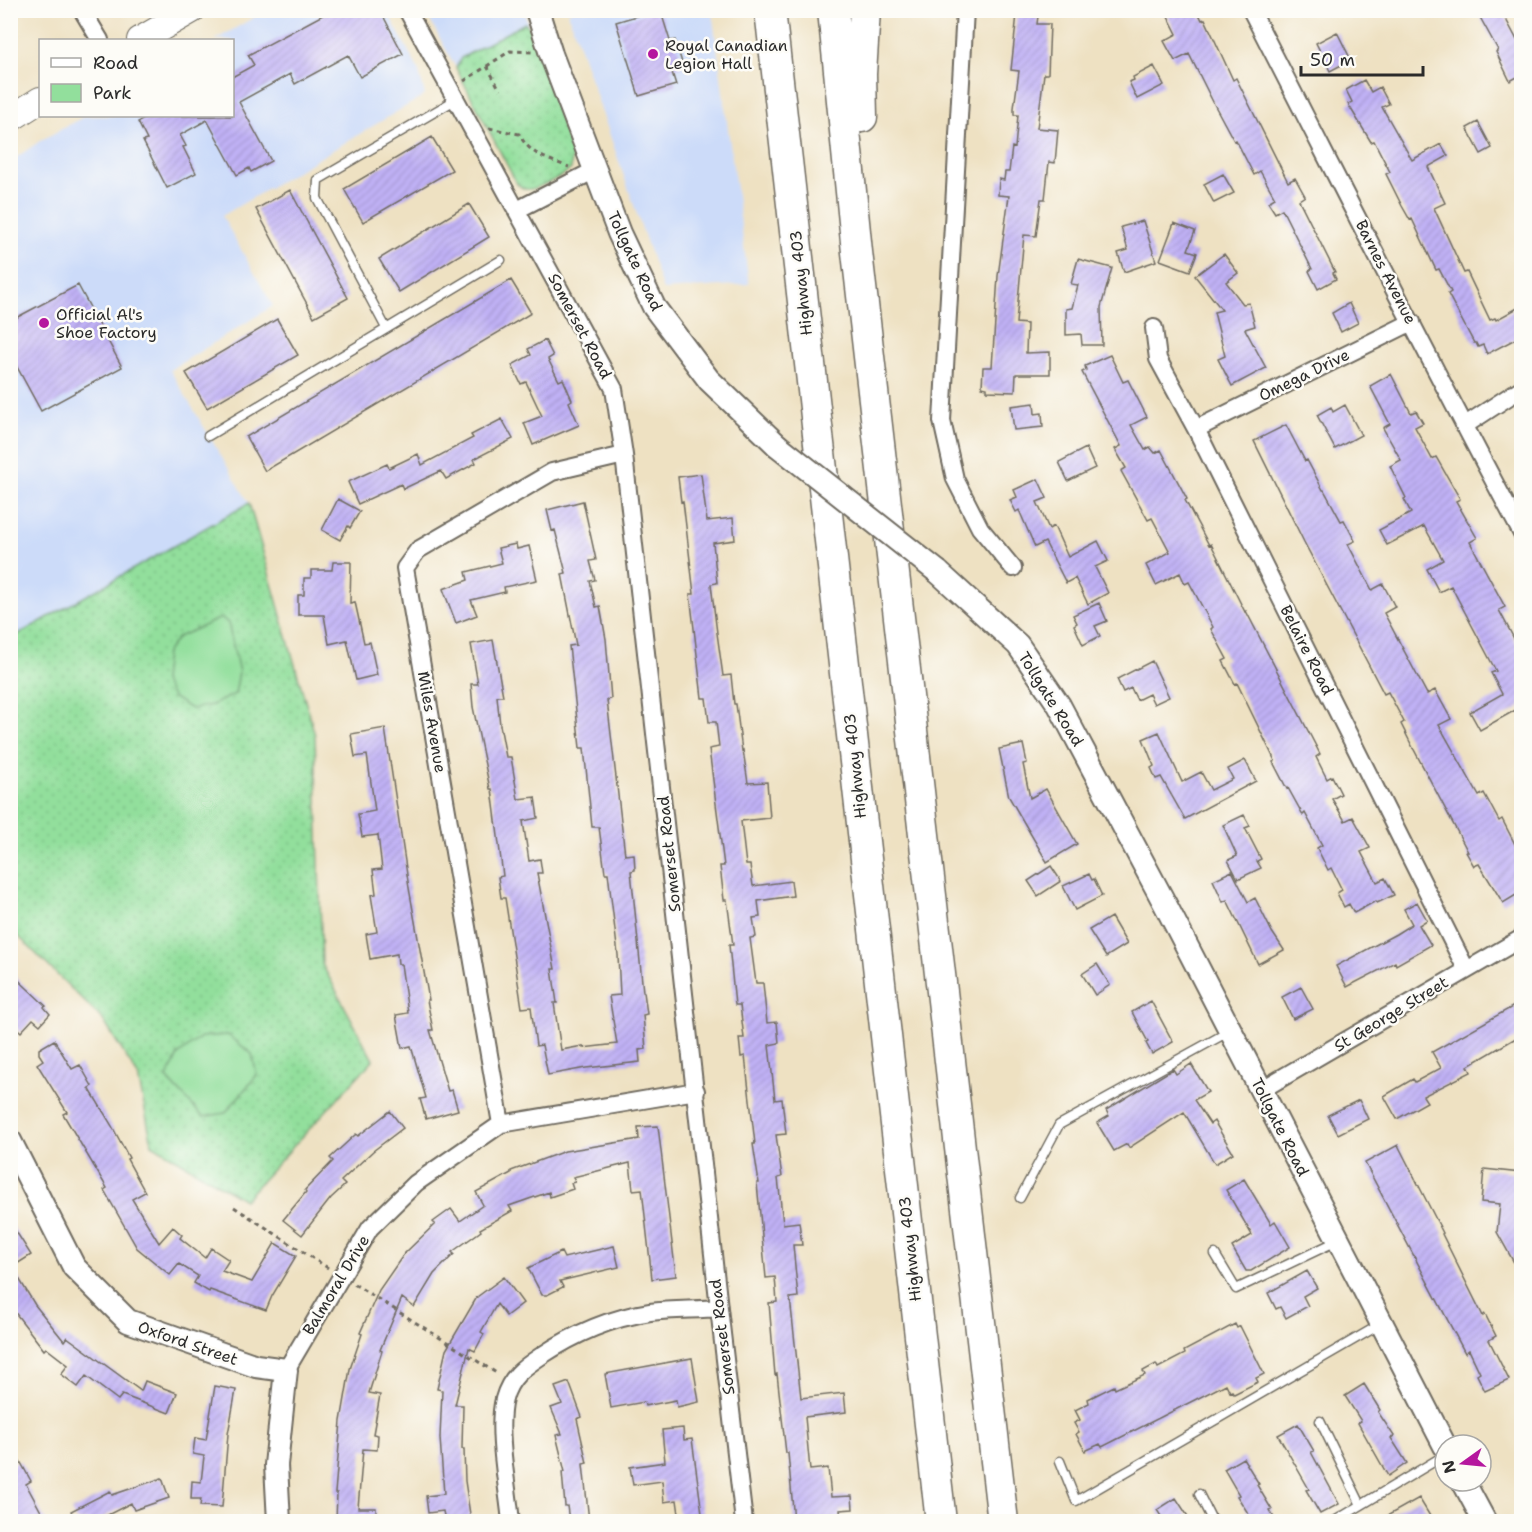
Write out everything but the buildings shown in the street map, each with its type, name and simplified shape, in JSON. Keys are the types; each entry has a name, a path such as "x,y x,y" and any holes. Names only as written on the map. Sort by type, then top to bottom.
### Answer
{"highway":[{"name":"Highway 403","path":"770,10 941,1521"},
{"path":"833,10 857,252 1003,1521"},
{"path":"857,252 864,209 861,74 865,10"}],"main road":[{"path":"142,39 192,10"},
{"name":"Tollgate Road","path":"537,10 591,172 654,307 709,380 777,445 938,572 1018,645 1059,705 1438,1433"},
{"path":"10,119 39,101"},
{"name":"Oxford Street","path":"10,1141 16,1164 74,1267 128,1322 256,1366 286,1370"},
{"name":"Balmoral Drive","path":"279,1521 276,1466 286,1370"},
{"path":"1470,1493 1485,1521"}],"street":[{"path":"82,10 99,39"},
{"name":"Somerset Road","path":"407,10 614,389 624,455 744,1521"},
{"path":"965,10 942,421 955,479 980,528 1012,568"},
{"name":"Barnes Avenue","path":"1251,10 1521,534"},
{"path":"517,210 591,172"},
{"name":"Omega Drive","path":"1196,429 1412,322"},
{"name":"Belaire Road","path":"1154,328 1158,359 1196,429 1466,969"},
{"path":"1464,426 1521,388"},
{"name":"Miles Avenue","path":"501,1124 405,568 418,550 552,472 624,455"},
{"name":"St George Street","path":"1261,1090 1521,938"},
{"name":"Balmoral Drive","path":"286,1370 370,1228 416,1183 501,1124 696,1091"},
{"path":"511,1521 500,1422 510,1382 524,1368 564,1340 593,1327 650,1312 719,1308"}],"lane":[{"path":"386,328 316,198 318,180 453,95"},
{"path":"208,436 501,260"},
{"path":"1020,1198 1059,1125 1230,1031"},
{"path":"1215,1254 1236,1289 1339,1241"},
{"path":"1060,1461 1076,1501 1382,1324"},
{"path":"1320,1421 1361,1505"},
{"path":"1333,1521 1433,1462"},
{"path":"1199,1494 1213,1521"}],"path":[{"path":"453,95 487,66 510,51 551,54"},
{"path":"487,66 500,90"},
{"path":"468,123 519,134 525,146 542,157 591,172"},
{"path":"234,1207 510,1382"}],"shaded area":[{"path":"573,10 712,11 749,284 663,290 568,13"},
{"path":"265,11 387,11 418,69 425,95 222,216 273,306 170,370 249,503 11,639 10,162 40,141 83,117 234,117 234,39 217,39"},
{"path":"425,11 524,11 529,27 524,23 462,58 456,68"}],"green space":[{"path":"525,23 529,27 572,155 571,169 549,182 529,189 524,189 517,184 456,68 461,58"},
{"path":"249,503 315,735 322,964 373,1060 244,1200 152,1144 138,1076 103,1020 11,929 10,639"},
{"path":"221,618 228,623 239,672 235,694 212,705 191,709 172,697 163,681 166,653 178,637"},
{"path":"228,1035 252,1054 257,1075 225,1113 203,1117 167,1078 178,1055 201,1037"}],"place":[{"name":"Royal Canadian Legion Hall","path":"653,54"},
{"name":"Official Al's Shoe Factory","path":"44,323"}]}
